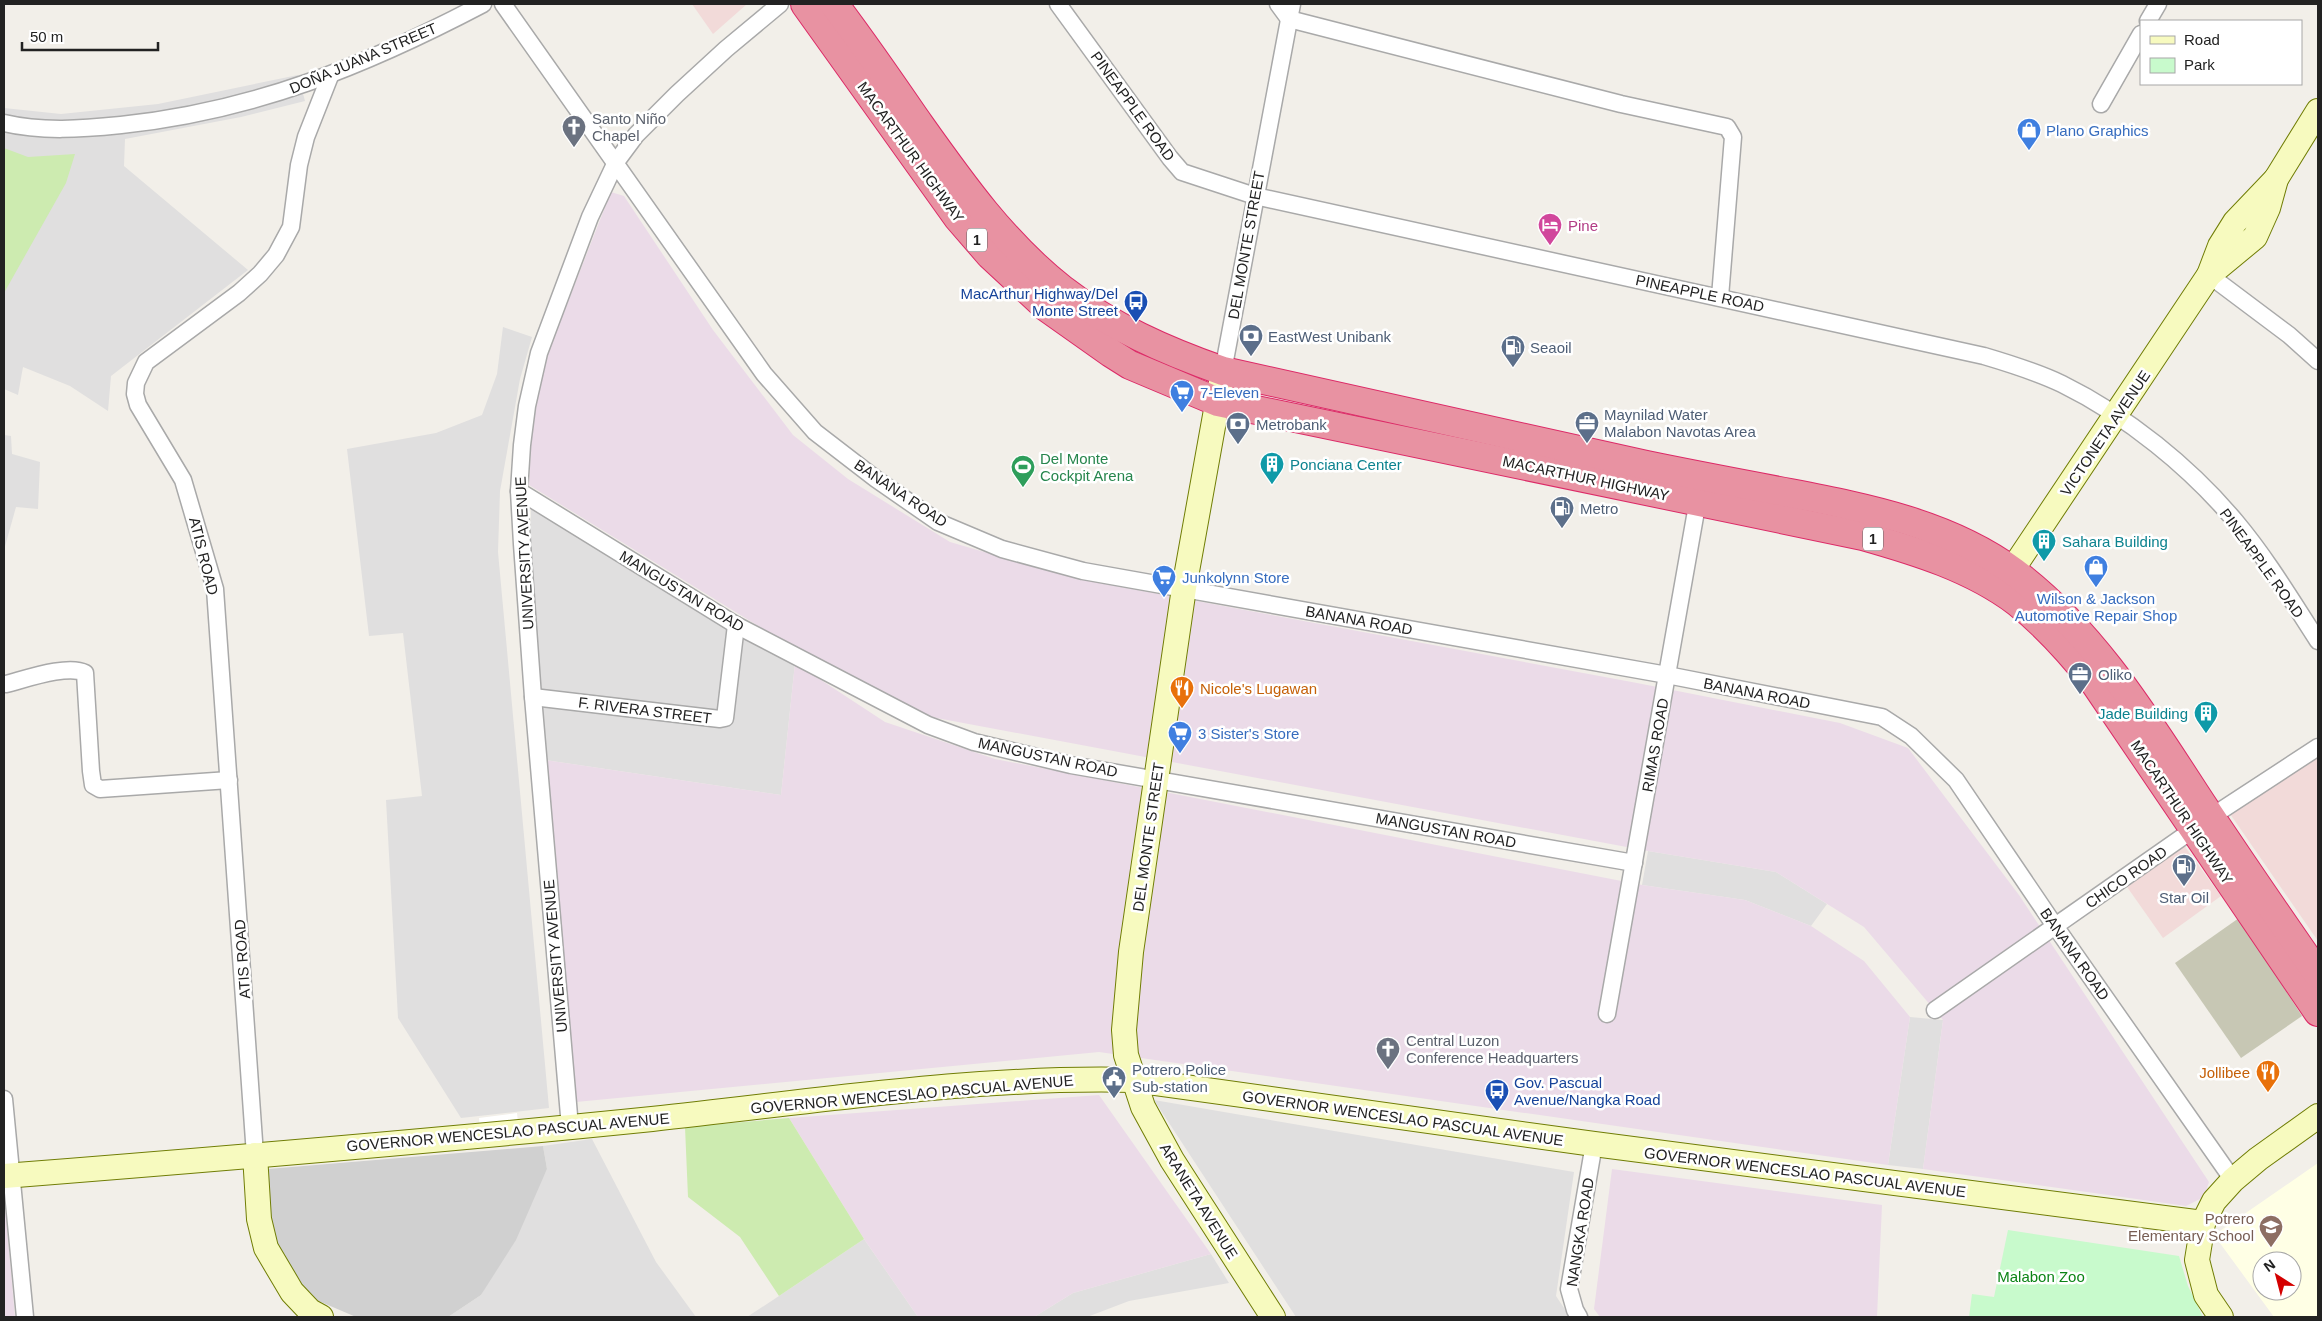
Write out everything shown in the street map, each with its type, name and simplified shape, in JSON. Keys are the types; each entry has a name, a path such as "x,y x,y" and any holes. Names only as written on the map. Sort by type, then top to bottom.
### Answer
{"highway":[{"name":"MACARTHUR HIGHWAY","path":"805,4 958,218 990,255 1046,307 1130,365 1218,402 1700,489"},
{"name":"MACARTHUR HIGHWAY","path":"834,4 976,204 1008,240 1063,289 1125,330 1175,354 1223,371 1536,442 1900,546 2005,580 2017,602 2070,652 2094,682 2318,974"},
{"name":"MACARTHUR HIGHWAY","path":"2203,823 2318,1012"}],"main road":[{"name":"VICTONETA AVENUE","path":"2005,580 2210,275 2220,246 2235,222 2276,179 2318,111"},
{"name":"DEL MONTE STREET","path":"1134,1080 1126,1055 1124,1030 1131,952 1184,588 1223,371"},
{"name":"GOVERNOR WENCESLAO PASCUAL AVENUE","path":"8,1176 519,1132 937,1088 1079,1078 1134,1080 1594,1144 2203,1223"},
{"name":"ARANETA AVENUE","path":"1134,1080 1143,1107 1172,1160 1273,1317"},
{"path":"2221,1317 2206,1295 2197,1260 2203,1223 2214,1201 2233,1180 2258,1159 2318,1116"},
{"path":"255,1155 259,1218 266,1248 292,1292 310,1311 321,1317"}],"street":[{"name":"DOÑA JUANA STREET","path":"4,123 39,129 99,128 158,121 216,110 330,76 387,52 483,4"},
{"name":"BANANA ROAD","path":"503,4 764,374 815,432 876,479 938,522 1002,549 1083,571 1667,675 1882,717 1895,724 1911,736 1956,780 2055,926 2233,1180"},
{"name":"UNIVERSITY AVENUE","path":"570,1127 533,697 519,491 527,406 539,354 593,209 616,162 636,135 677,94 726,49 780,4"},
{"name":"PINEAPPLE ROAD","path":"1058,4 1154,137 1182,172 1255,196 1984,356 2026,368 2063,384 2146,437 2200,484 2237,522 2318,641"},
{"path":"1278,4 1291,12 1621,104 1727,127 1733,136 1720,297"},
{"path":"2149,20 2158,4"},
{"name":"DEL MONTE STREET","path":"1223,371 1291,12"},
{"path":"2101,104 2140,36"},
{"name":"ATIS ROAD","path":"255,1155 214,589 183,480 138,405 135,394 136,383 146,362 260,274 276,255 291,227 299,165 306,137 330,76"},
{"path":"2210,275 2289,335 2318,361"},
{"name":"RIMAS ROAD","path":"1607,1014 1700,489"},
{"name":"MANGUSTAN ROAD","path":"519,491 736,625 939,730 974,742 1030,756 1634,863"},
{"name":"F. RIVERA STREET","path":"533,697 720,719 725,718 727,714 736,625"},
{"path":"6,684 65,670 78,669 85,673 91,771 93,785 100,789 229,780"},
{"name":"CHICO ROAD","path":"1935,1010 2203,823 2318,747"},
{"path":"4,1099 8,1176 25,1317"},
{"name":"NANGKA ROAD","path":"1579,1317 1569,1289 1594,1144"}],"shaded area":[{"path":"692,4 747,4 713,34"},
{"path":"298,75 305,101 241,117 125,139 124,166 248,270 111,376 108,411 70,386 23,367 18,395 4,389 4,108 61,114 158,104"},
{"path":"611,192 624,196 713,330 793,435 848,479 950,542 1078,579 1637,683 1840,723 1908,748 2019,895 2209,1182 2204,1197 2186,1206 1923,1169 1943,1020 1864,927 1776,872 1648,851 926,716 841,677 529,485 533,404 540,373"},
{"path":"503,327 532,337 520,379 500,491 498,552 549,1108 461,1118 398,1018 386,800 422,796 403,633 369,636 347,449 436,433 482,415 497,374"},
{"path":"4,435 11,436 12,454 40,462 38,509 16,507 4,550"},
{"path":"531,508 795,663 781,795 545,760 530,581"},
{"path":"795,663 885,722 995,759 1642,885 1745,900 1811,926 1864,961 1910,1017 1888,1165 1099,1052 576,1102 545,760 781,795"},
{"path":"2318,749 2318,941 2228,811"},
{"path":"2183,844 2221,896 2163,938 2125,884"},
{"path":"1648,851 1776,872 1827,904 1811,926 1745,900 1642,885"},
{"path":"2239,918 2302,1016 2241,1058 2175,963"},
{"path":"1910,1017 1943,1020 1923,1169 1888,1165"},
{"path":"1099,1095 1211,1254 1073,1293 1034,1317 918,1317 864,1239 789,1118"},
{"path":"1154,1100 1574,1172 1556,1296 1570,1317 1296,1317"},
{"path":"592,1139 656,1262 696,1317 448,1317 481,1295 547,1169 543,1146"},
{"path":"543,1146 547,1169 516,1240 481,1295 448,1317 356,1317 314,1299 273,1253 268,1169"},
{"name":"Potrero Elementary School","path":"2318,1163 2318,1317 2274,1317 2262,1301 2302,1301 2302,1251 2252,1251 2252,1287 2214,1235"},
{"path":"1612,1169 1882,1205 1877,1317 1600,1317 1594,1309"},
{"path":"4,1195 15,1317 4,1317"},
{"path":"864,1239 918,1317 747,1317 779,1296"},
{"path":"1211,1254 1229,1283 1129,1301 1087,1317 1034,1317 1073,1293"}],"green space":[{"path":"4,148 28,157 75,154 66,183 4,293"},
{"path":"789,1118 864,1239 779,1296 740,1237 688,1197 685,1127"},
{"name":"Malabon Zoo","path":"2008,1230 2179,1256 2188,1286 2203,1317 1969,1317 1972,1294 1994,1297"}],"pier":[{"path":"517,1113 520,1142 482,1147 479,1118"}],"place":[{"name":"Santo Niño Chapel","path":"574,148"},
{"name":"Plano Graphics","path":"2029,151"},
{"name":"Pine","path":"1550,246"},
{"name":"MacArthur Highway/Del Monte Street","path":"1136,323"},
{"name":"EastWest Unibank","path":"1251,357"},
{"name":"Seaoil","path":"1513,368"},
{"name":"7-Eleven","path":"1182,413"},
{"name":"Maynilad Water Malabon Navotas Area","path":"1587,444"},
{"name":"Metrobank","path":"1238,445"},
{"name":"Ponciana Center","path":"1272,485"},
{"name":"Del Monte Cockpit Arena","path":"1023,488"},
{"name":"Metro","path":"1562,529"},
{"name":"Sahara Building","path":"2044,562"},
{"name":"Wilson & Jackson Automotive Repair Shop","path":"2096,588"},
{"name":"Junkolynn Store","path":"1164,598"},
{"name":"Oliko","path":"2080,695"},
{"name":"Nicole's Lugawan","path":"1182,709"},
{"name":"Jade Building","path":"2206,734"},
{"name":"3 Sister's Store","path":"1180,754"},
{"name":"Star Oil","path":"2184,887"},
{"name":"Central Luzon Conference Headquarters","path":"1388,1070"},
{"name":"Jollibee","path":"2268,1093"},
{"name":"Potrero Police Sub-station","path":"1114,1099"},
{"name":"Gov. Pascual Avenue/Nangka Road","path":"1497,1112"},
{"name":"Potrero Elementary School","path":"2271,1248"}]}
